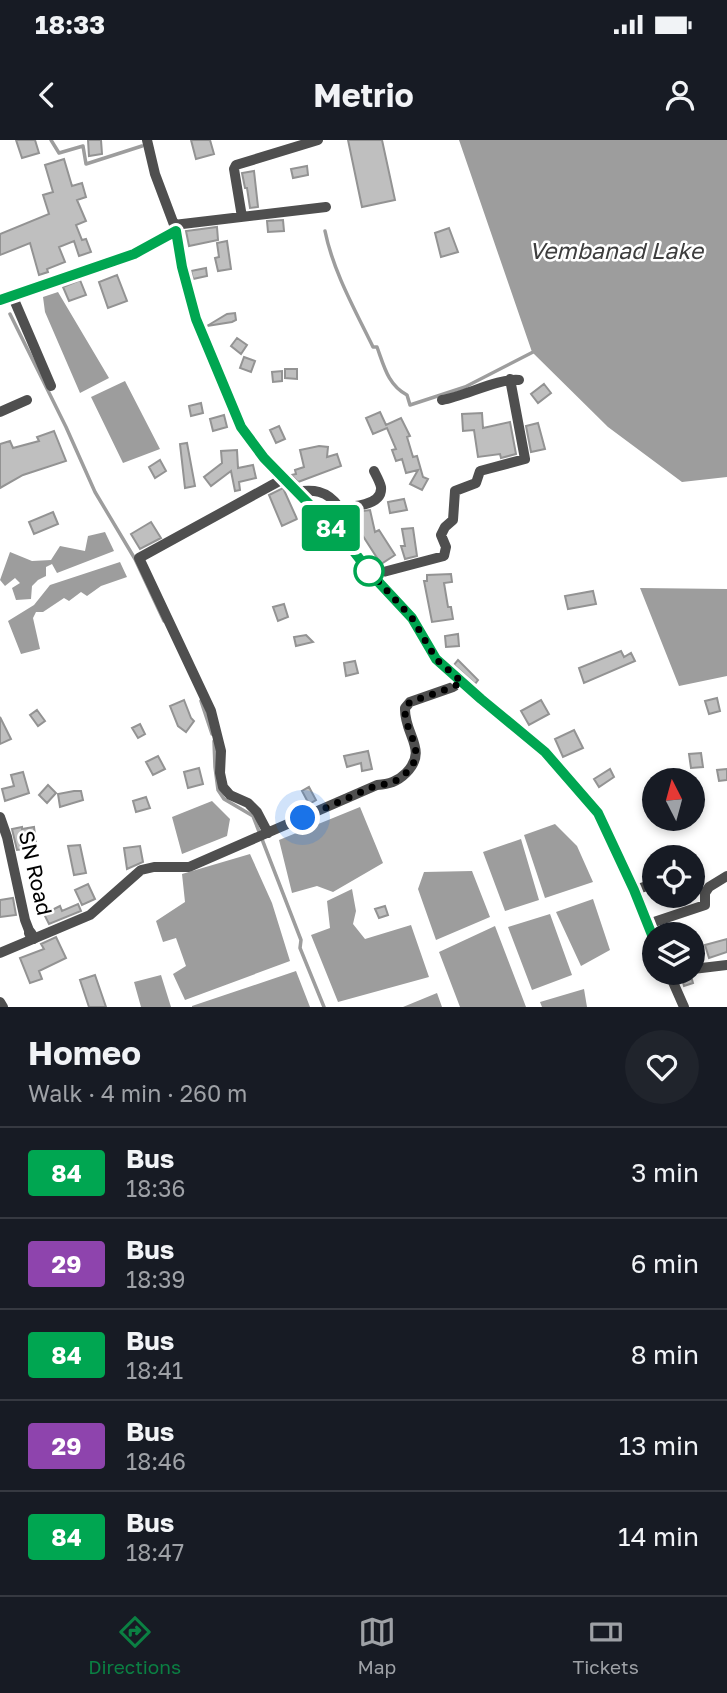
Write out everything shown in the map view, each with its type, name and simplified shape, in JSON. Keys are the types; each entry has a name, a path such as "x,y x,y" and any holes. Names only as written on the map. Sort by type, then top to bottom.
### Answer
{"street":[{"path":"147,140 155,174 175,228 196,319 229,404 241,427 264,458 348,544 372,575 412,618 436,659 545,752 598,813 647,922"},
{"path":"242,217 234,169 236,165 318,140"},
{"path":"0,300 134,254 175,228 326,207"},
{"path":"12,295 51,386"},
{"path":"372,575 444,556 446,547 441,535 453,520 455,491 476,483 480,471 525,459 514,380 461,397 442,400"},
{"path":"0,412 27,400"},
{"path":"295,492 313,489 333,499 339,507 357,506 375,500 379,495 381,488 374,471"},
{"path":"267,833 257,812 248,803 230,795 223,787 219,773 221,751 211,711 139,558 283,479"},
{"path":"0,953 31,935 90,915 141,870 154,867 189,867 377,785 399,780 415,764 418,752 408,730 405,708 410,702 462,682"},
{"name":"SN Road","path":"0,817 31,935"},
{"path":"654,922 705,905 705,893 709,887 727,876"},
{"path":"634,890 642,888"},
{"path":"705,968 727,965"},
{"path":"674,985 684,1007"},
{"path":"0,1002 3,1007"}],"water":[{"name":"Vembanad Lake","path":"459,140 727,140 727,477 682,482 608,427 532,352"},
{"path":"58,292 109,378 80,393 45,312 43,297"},
{"path":"125,381 160,449 123,463 91,397"},
{"path":"105,532 114,551 57,573 52,564 46,567 46,576 32,586 31,599 16,600 12,588 20,583 15,578 5,586 0,580 10,552 32,561 51,560 60,546 85,551 88,536"},
{"path":"120,562 127,577 101,586 87,596 81,592 69,601 64,598 43,612 36,612 33,618 40,649 21,654 8,621 34,605 50,585"},
{"path":"640,588 727,589 727,676 679,686"},
{"path":"212,801 230,819 227,836 182,854 172,817"},
{"path":"360,807 383,863 333,892 317,886 292,893 279,840"},
{"path":"555,824 577,846 593,882 545,898 524,835"},
{"path":"521,839 539,900 505,911 483,852"},
{"path":"250,854 272,903 290,961 185,1000 173,974 186,966 176,938 163,942 156,921 185,902 182,874"},
{"path":"472,871 490,917 436,940 418,889 424,872"},
{"path":"352,889 356,911 353,924 365,939 411,925 429,977 338,1002 311,935 330,928 327,901"},
{"path":"593,899 610,950 581,966 556,912"},
{"path":"550,914 572,975 532,990 508,927"},
{"path":"495,926 526,1007 460,1007 439,952"},
{"path":"296,971 310,1007 192,1007 192,1006"},
{"path":"161,975 171,1007 141,1007 134,982"},
{"path":"584,989 587,1007 542,1007 540,1002"},
{"path":"437,993 442,1007 403,1007"}],"building":[{"path":"16,140 35,140 39,153 22,158"},
{"path":"88,140 101,140 102,154 89,156"},
{"path":"191,140 210,140 214,154 196,159"},
{"path":"348,140 382,140 395,200 362,207"},
{"path":"64,159 72,186 82,183 86,197 77,200 86,221 76,225 91,252 79,256 74,241 59,247 65,262 39,275 30,243 0,255 0,234 49,214 43,195 53,192 45,165"},
{"path":"307,166 308,175 293,178 291,169"},
{"path":"254,171 258,207 250,208 242,173"},
{"path":"283,220 284,231 268,232 267,221"},
{"path":"217,227 218,240 189,246 186,231"},
{"path":"449,228 458,252 441,257 435,233"},
{"path":"227,241 231,269 218,271 215,258 219,257 217,243"},
{"path":"206,268 207,276 193,279 191,271"},
{"path":"117,275 127,301 108,308 99,282"},
{"path":"80,280 86,295 69,301 63,287"},
{"path":"235,313 236,320 232,322 207,326 227,314"},
{"path":"237,338 247,345 241,354 231,346"},
{"path":"244,357 255,361 251,372 240,368"},
{"path":"285,369 297,369 297,379 285,378"},
{"path":"282,371 282,381 273,382 272,372"},
{"path":"544,384 551,393 538,403 531,394"},
{"path":"201,403 203,413 191,416 189,406"},
{"path":"380,412 386,425 401,418 410,436 407,437 413,457 417,456 423,477 428,479 422,490 410,484 418,470 406,473 402,459 396,461 392,450 396,449 387,428 373,434 366,418"},
{"path":"482,413 483,428 510,422 516,454 501,458 500,454 478,457 474,430 463,431 462,414"},
{"path":"224,415 227,427 213,431 210,419"},
{"path":"538,423 545,449 531,452 526,426"},
{"path":"279,426 285,439 276,443 270,430"},
{"path":"54,431 66,461 23,475 0,488 0,444 10,441 13,448 39,441 37,437"},
{"path":"187,443 195,486 185,488 180,444"},
{"path":"328,447 327,457 337,454 341,466 298,482 291,475 296,474 295,470 304,467 300,450"},
{"path":"237,450 238,468 253,465 256,478 239,482 240,490 235,491 231,471 211,486 204,477 222,463 221,451"},
{"path":"160,460 166,471 155,478 149,467"},
{"path":"283,488 297,519 282,526 269,495"},
{"path":"404,499 407,510 390,513 388,502"},
{"path":"370,510 375,532 379,530 395,555 381,564 361,533 358,533 357,519 342,524 341,514"},
{"path":"53,512 58,524 34,534 29,522"},
{"path":"151,522 161,538 140,549 131,534"},
{"path":"413,528 417,556 405,559 401,546 405,546 402,529"},
{"path":"451,574 452,582 444,583 453,619 432,622 424,581 427,581 427,575"},
{"path":"593,591 596,604 568,609 565,596"},
{"path":"284,604 288,617 278,621 273,607"},
{"path":"458,634 459,646 446,647 445,636"},
{"path":"306,635 313,642 296,646 294,637"},
{"path":"621,651 624,657 631,653 635,661 584,683 579,668"},
{"path":"458,660 478,680 475,684 454,665"},
{"path":"355,661 358,673 346,676 344,663"},
{"path":"717,698 720,711 709,714 705,701"},
{"path":"184,700 194,721 186,732 178,726 170,706"},
{"path":"541,700 549,714 529,725 521,711"},
{"path":"37,710 45,721 38,726 30,715"},
{"path":"0,717 11,739 0,744"},
{"path":"140,724 145,734 138,738 132,728"},
{"path":"574,730 583,748 563,757 555,739"},
{"path":"368,751 372,769 362,771 361,763 347,767 344,756"},
{"path":"701,753 703,767 691,768 689,754"},
{"path":"158,756 165,769 153,775 146,762"},
{"path":"199,768 203,784 188,788 184,772"},
{"path":"610,769 614,777 599,787 594,779"},
{"path":"727,769 727,780 719,781 717,770"},
{"path":"23,772 29,793 5,801 2,789 14,786 11,775"},
{"path":"48,785 56,793 47,803 39,795"},
{"path":"309,787 316,800 309,804 302,791"},
{"path":"81,791 83,800 60,807 58,794"},
{"path":"146,797 150,808 136,812 133,801"},
{"path":"34,827 36,842 24,844 25,849 17,850 12,829"},
{"path":"80,845 86,873 74,875 68,846"},
{"path":"140,846 143,862 127,869 124,848"},
{"path":"88,884 95,899 82,905 75,890"},
{"path":"13,898 16,915 0,917 0,900"},
{"path":"78,904 81,911 49,924 44,914 60,906 62,911"},
{"path":"385,906 388,915 379,918 375,909"},
{"path":"56,937 66,958 39,971 42,979 30,983 20,958 44,949 41,944"},
{"path":"727,939 727,952 709,958 705,945"},
{"path":"95,975 106,1007 89,1007 80,980"}],"waterway":[{"path":"51,140 59,153 83,146 86,164 142,146"},
{"path":"325,231 333,261 352,305 373,347 377,347 388,374 395,386 407,395 410,405 465,387 537,350"},
{"path":"10,314 95,492 135,559 164,621"},
{"path":"201,701 212,734"},
{"path":"214,741 218,790 224,799 253,816 324,1007"}],"bus line":[{"name":"84","path":"0,300 134,254 176,231 182,267 196,319 229,404 241,427 264,458 348,544 372,575 412,618 436,659 545,752 598,813 647,922"}],"route":[{"path":"303,818 377,785 399,780 415,764 418,752 408,730 405,708 410,702 462,682 436,659 412,618 369,571"}]}
